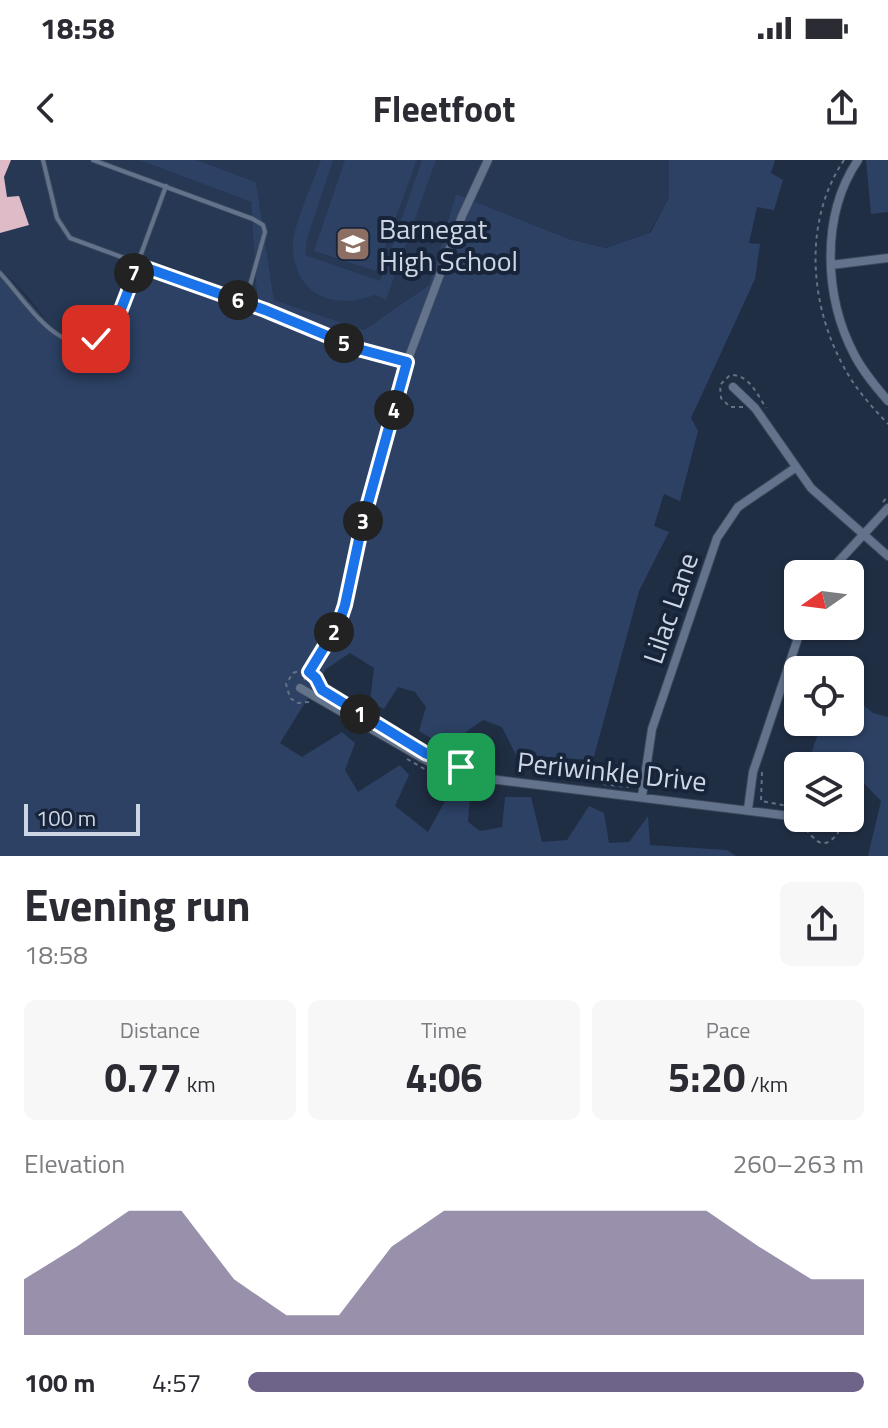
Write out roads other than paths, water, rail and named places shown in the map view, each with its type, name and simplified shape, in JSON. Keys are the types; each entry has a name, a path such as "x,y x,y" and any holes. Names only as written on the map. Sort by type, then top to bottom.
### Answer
{"street":[{"path":"407,362 462,216 488,160"},
{"path":"858,160 847,178 836,208 831,265 837,301 854,355 888,401"},
{"path":"831,265 888,258"},
{"path":"733,387 755,408 811,488 888,556"},
{"name":"Lilac Lane","path":"642,796 652,729 717,538 738,507 795,468"},
{"path":"840,560 888,508"},
{"path":"748,809 753,772 797,640"},
{"name":"Periwinkle Drive","path":"300,688 443,770 487,779 748,809 784,817"}],"lane":[{"path":"43,160 57,218 70,238 362,350 407,362"},
{"path":"93,160 263,225 265,232 245,303"},
{"path":"0,273 63,341 96,339 115,325 166,186"}],"place":[{"name":"Barnegat High School","path":"353,244"}]}
